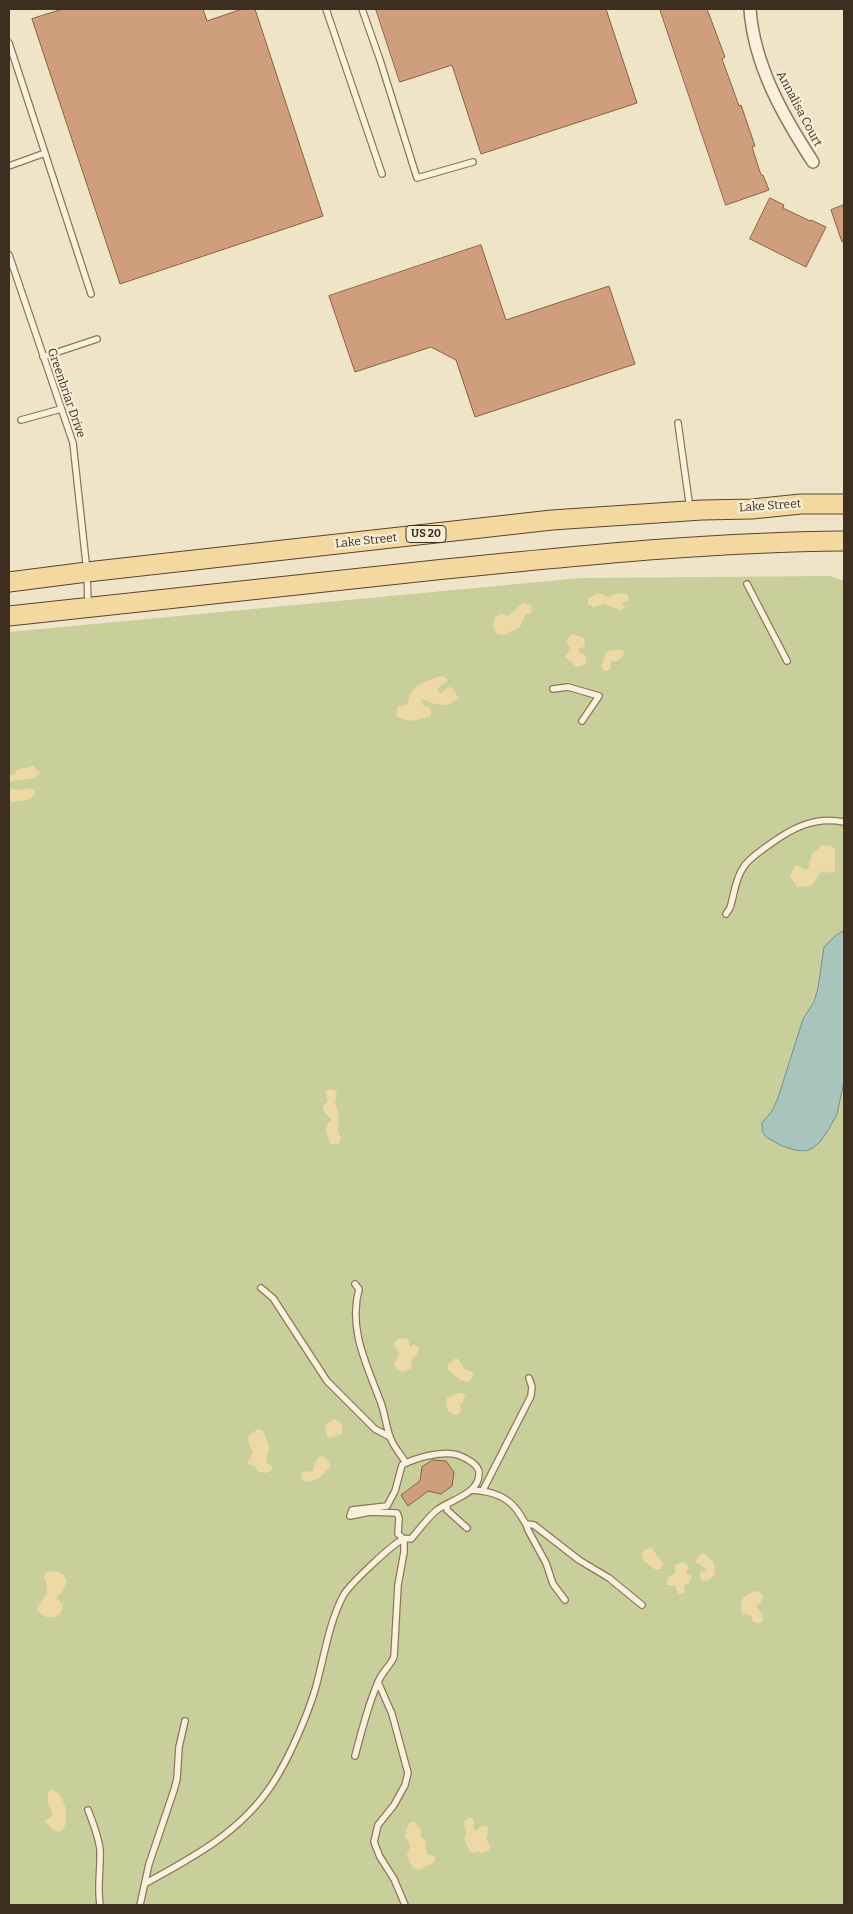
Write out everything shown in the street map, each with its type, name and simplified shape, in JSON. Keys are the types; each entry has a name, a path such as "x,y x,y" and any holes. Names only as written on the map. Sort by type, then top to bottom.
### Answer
{"main road":[{"name":"Lake Street","path":"9,582 552,520 801,504 844,504"},
{"path":"9,616 581,556 713,545 844,541"}],"street":[{"name":"Annalisa Court","path":"750,9 751,29 768,84 794,134 813,162"}],"lane":[{"path":"326,9 382,174"},
{"path":"362,9 417,178 473,162"},
{"path":"9,43 91,294"},
{"path":"9,166 45,153"},
{"name":"Greenbriar Drive","path":"9,255 10,263 73,443 87,572 88,607"},
{"path":"43,357 97,339"},
{"path":"21,420 61,409"},
{"path":"678,423 690,511"},
{"path":"747,584 787,661"},
{"path":"553,689 568,687 599,696 582,721"},
{"path":"726,914 730,908 742,868 759,852 787,832 801,825 818,821 844,822"},
{"path":"355,1284 359,1289 354,1312 363,1358 382,1406 390,1437 406,1463"},
{"path":"261,1288 273,1298 327,1381 364,1418 383,1434 390,1437"},
{"path":"483,1490 531,1396 532,1387 529,1378"},
{"path":"450,1453 477,1466 480,1472 479,1480 471,1490 446,1504 428,1518 411,1538 404,1538 398,1534 397,1512 370,1512 350,1516 352,1510 359,1508 387,1506 402,1465 406,1463 438,1454 450,1453"},
{"path":"471,1490 483,1490 500,1495 518,1512 527,1524 528,1530 546,1563 553,1584 565,1600"},
{"path":"446,1504 447,1510 467,1528"},
{"path":"527,1524 534,1525 580,1560 609,1578 642,1605"},
{"path":"355,1756 378,1682 394,1657 398,1585 404,1552 404,1538"},
{"path":"146,1883 222,1838 249,1813 262,1797 273,1782 301,1726 315,1691 331,1628 344,1594 360,1575 404,1538"},
{"path":"378,1682 392,1714 408,1773 406,1784 394,1805 378,1825 374,1842 380,1857 394,1879 405,1905"},
{"path":"140,1905 155,1843 177,1778 179,1747 185,1721"},
{"path":"88,1810 98,1836 100,1849 98,1892 100,1905"}],"green space":[{"path":"830,576 844,581 844,1905 9,1905 9,632 581,578"}],"sand":[{"path":"597,593 609,598 615,594 627,594 629,599 622,604 625,607 620,610 604,604 594,607 588,604 588,599"},
{"path":"523,603 531,605 532,610 530,614 526,614 520,627 505,635 497,634 493,627 495,617 501,614 508,616"},
{"path":"572,634 584,638 585,646 579,649 578,652 585,655 587,662 585,665 577,667 565,657 571,648 567,643 567,639"},
{"path":"611,650 624,651 621,658 611,661 610,669 607,671 603,670 601,666 606,653"},
{"path":"441,676 448,680 438,688 438,692 442,693 448,687 453,688 458,698 454,702 440,705 421,699 424,706 429,707 431,716 412,721 399,718 396,715 398,706 407,705 410,694 417,686"},
{"path":"33,766 40,773 33,778 9,783 9,776 15,774 16,770"},
{"path":"29,788 34,790 35,795 27,800 9,802 9,790"},
{"path":"823,845 831,846 835,849 835,871 830,873 822,871 811,886 797,887 790,876 795,866 808,869 812,853"},
{"path":"331,1089 337,1094 335,1102 339,1116 338,1131 341,1139 338,1145 331,1144 329,1140 326,1128 332,1120 323,1111 323,1106 328,1102 325,1092"},
{"path":"401,1338 408,1339 410,1347 414,1344 419,1348 411,1361 412,1368 403,1372 397,1369 394,1363 400,1354 394,1346 395,1341"},
{"path":"456,1358 464,1369 471,1371 474,1375 469,1382 460,1380 448,1370 448,1364"},
{"path":"457,1393 462,1393 466,1397 460,1404 461,1412 456,1415 449,1412 446,1405 447,1398"},
{"path":"334,1419 339,1421 342,1434 330,1438 327,1436 325,1425"},
{"path":"258,1429 263,1431 269,1446 266,1462 273,1467 272,1470 266,1473 259,1472 254,1465 251,1466 247,1463 253,1453 248,1441 249,1435"},
{"path":"322,1456 328,1460 331,1467 319,1478 309,1482 302,1480 301,1474 304,1471 312,1472 317,1459"},
{"path":"651,1547 663,1564 661,1569 654,1569 644,1561 642,1553"},
{"path":"703,1553 714,1562 715,1575 707,1581 701,1580 700,1573 702,1571 706,1572 706,1569 696,1562 698,1556"},
{"path":"682,1562 687,1564 686,1573 692,1576 689,1583 684,1586 685,1592 680,1594 675,1585 667,1585 667,1581 668,1578 675,1574 675,1565"},
{"path":"57,1571 64,1575 67,1581 63,1591 56,1598 63,1604 60,1613 53,1617 48,1617 44,1616 37,1609 47,1592 44,1576 47,1572"},
{"path":"757,1591 763,1596 761,1603 756,1606 763,1618 762,1622 759,1623 753,1622 751,1615 743,1614 741,1609 741,1602 745,1596"},
{"path":"51,1790 60,1796 65,1808 66,1822 61,1832 53,1830 45,1821 53,1815 48,1803 48,1792"},
{"path":"470,1817 474,1820 473,1828 476,1831 482,1826 486,1826 489,1830 486,1838 490,1846 489,1850 481,1853 478,1851 471,1853 464,1840 467,1830 464,1826 465,1820"},
{"path":"410,1822 415,1822 421,1829 421,1838 425,1840 427,1854 435,1856 432,1864 420,1870 413,1868 407,1855 410,1846 405,1838"}],"water":[{"path":"844,931 844,1082 837,1114 820,1142 813,1148 806,1151 795,1150 782,1146 766,1137 762,1131 762,1123 772,1111 778,1098 803,1019 814,1002 824,947 835,936"}],"building":[{"path":"63,9 203,9 207,21 242,9 255,9 323,216 120,284 32,19"},
{"path":"376,9 606,9 637,103 481,154 452,65 400,82"},
{"path":"660,9 707,9 725,57 722,59 755,146 752,147 761,175 763,175 769,190 726,205"},
{"path":"770,198 784,205 783,208 826,227 806,267 750,239"},
{"path":"844,205 844,242 842,242 831,210"},
{"path":"481,245 506,320 609,286 635,364 475,417 456,360 431,347 355,372 329,296"},
{"path":"433,1460 446,1461 454,1472 452,1486 441,1494 428,1491 408,1506 401,1495 420,1481 422,1467"}]}
